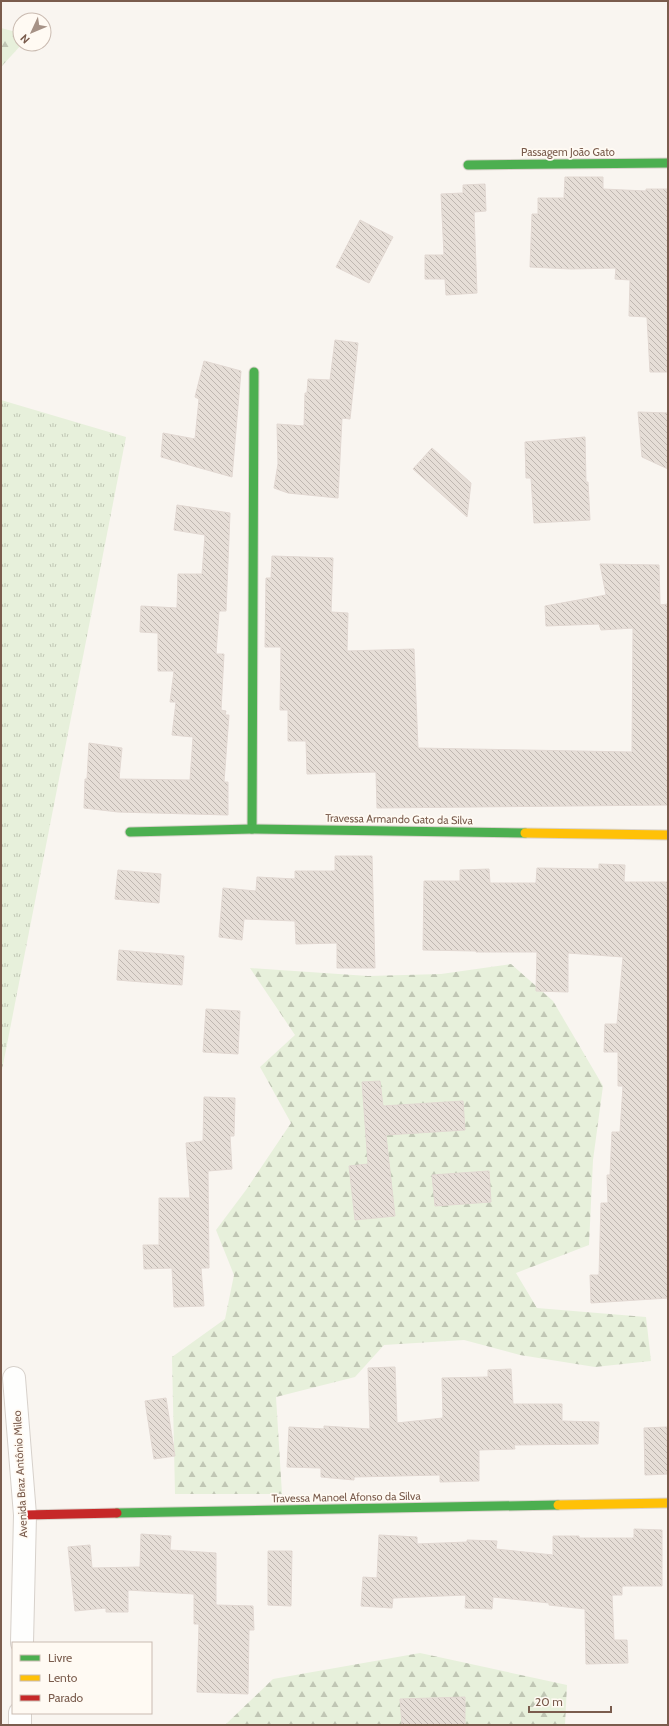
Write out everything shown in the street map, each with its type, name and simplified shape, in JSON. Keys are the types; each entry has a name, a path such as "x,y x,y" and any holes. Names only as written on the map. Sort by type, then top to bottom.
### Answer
{"street":[{"name":"Passagem João Gato","path":"468,165 668,163"},
{"path":"252,829 254,372"},
{"name":"Travessa Armando Gato da Silva","path":"130,832 252,829 668,835"},
{"name":"Avenida Braz Antônio Mileo","path":"14,1378 25,1515 22,1642"},
{"name":"Travessa Manoel Afonso da Silva","path":"25,1515 668,1504"},
{"path":"20,1714 20,1725"}],"green space":[{"path":"1,28 12,31 12,52 15,52 1,67"},
{"path":"1,400 126,437 1,1075"},
{"path":"511,964 553,1001 603,1086 593,1160 589,1245 516,1273 537,1308 646,1317 651,1361 595,1367 520,1355 464,1340 384,1345 355,1377 276,1397 282,1494 175,1494 172,1357 225,1319 234,1275 216,1230 246,1190 291,1123 260,1067 295,1035 250,968 368,976 441,974"},
{"path":"420,1653 567,1685 565,1725 225,1725 273,1679"}],"building":[{"path":"565,177 603,177 603,189 646,191 646,189 668,189 668,372 650,372 647,317 629,316 630,280 615,279 616,268 571,269 530,267 532,214 538,214 538,198 564,198"},
{"path":"485,184 486,211 474,212 477,293 446,295 445,279 425,279 425,255 444,255 441,194 463,193 463,185"},
{"path":"360,220 393,237 369,283 336,267"},
{"path":"335,340 358,343 350,419 342,418 338,498 288,493 274,488 278,464 277,424 304,426 305,393 307,393 308,379 330,380"},
{"path":"204,361 241,371 232,477 161,457 163,433 195,439 199,399 195,397"},
{"path":"638,412 668,413 668,469 642,457"},
{"path":"585,437 586,482 588,482 590,520 534,523 531,478 526,478 525,442"},
{"path":"432,448 471,483 467,517 413,469"},
{"path":"177,505 230,513 226,611 219,611 216,654 224,654 221,710 226,711 225,715 229,715 224,782 228,782 228,815 118,812 84,808 85,779 87,779 89,743 122,748 119,779 190,780 193,737 172,735 176,702 170,702 174,671 158,671 158,633 140,632 141,606 177,608 178,574 202,574 205,535 174,530"},
{"path":"272,556 333,558 331,612 348,613 347,651 414,649 418,748 632,752 633,628 601,630 599,624 546,626 545,606 606,595 600,564 659,565 660,605 668,604 668,805 377,808 376,772 307,774 306,741 288,741 288,710 280,710 281,647 265,647 266,578 271,578"},
{"path":"335,856 372,856 375,968 337,968 337,943 296,944 295,921 244,919 242,940 219,937 223,888 256,891 257,877 295,879 295,871 335,871"},
{"path":"599,864 625,865 624,882 668,882 668,1298 591,1303 590,1275 599,1275 601,1203 608,1203 607,1175 610,1175 612,1132 620,1132 623,1086 618,1086 618,1052 604,1052 605,1024 617,1024 623,957 568,953 568,992 536,991 537,952 423,950 424,881 460,881 460,870 489,869 490,883 536,883 537,868 599,869"},
{"path":"118,870 161,874 159,903 115,899"},
{"path":"119,950 184,956 182,985 117,980"},
{"path":"206,1009 240,1011 238,1054 203,1052"},
{"path":"380,1081 383,1106 463,1101 465,1130 386,1135 395,1216 355,1220 349,1166 368,1164 362,1082"},
{"path":"204,1097 235,1098 234,1136 230,1136 232,1169 208,1171 209,1268 201,1268 204,1306 174,1307 172,1268 144,1269 143,1245 159,1245 159,1198 190,1198 186,1143 203,1141"},
{"path":"489,1171 491,1202 435,1206 432,1175"},
{"path":"395,1367 397,1423 443,1418 442,1378 488,1377 488,1370 511,1369 513,1404 562,1404 562,1421 599,1422 598,1444 514,1445 515,1449 479,1450 479,1481 440,1482 440,1475 354,1477 354,1480 321,1477 321,1468 287,1467 289,1427 324,1429 324,1426 370,1429 368,1368"},
{"path":"166,1398 175,1456 154,1459 145,1401"},
{"path":"667,1427 668,1474 645,1475 644,1428"},
{"path":"634,1529 662,1530 662,1586 622,1586 622,1595 612,1595 614,1640 627,1640 628,1663 586,1664 585,1609 549,1605 549,1603 493,1597 492,1609 465,1608 466,1595 393,1598 392,1608 361,1606 363,1577 377,1578 379,1535 417,1537 417,1544 467,1542 467,1540 497,1541 496,1549 553,1555 553,1536 579,1536 579,1538 634,1538"},
{"path":"141,1534 171,1536 170,1550 216,1553 216,1605 253,1606 254,1630 249,1630 248,1694 197,1692 199,1624 194,1624 194,1594 128,1590 128,1612 106,1612 106,1608 75,1611 68,1547 90,1545 92,1568 140,1567"},
{"path":"268,1551 292,1551 291,1606 268,1605"},
{"path":"465,1697 465,1725 402,1725 400,1699"}],"traffic: fast":[{"path":"468,165 668,163"},
{"path":"252,829 254,372"},
{"path":"130,832 252,829 525,833"},
{"path":"117,1513 558,1505"}],"traffic: slow":[{"path":"525,833 668,835"},
{"path":"558,1505 668,1503"}],"traffic: jam":[{"path":"25,1515 117,1513"}]}
